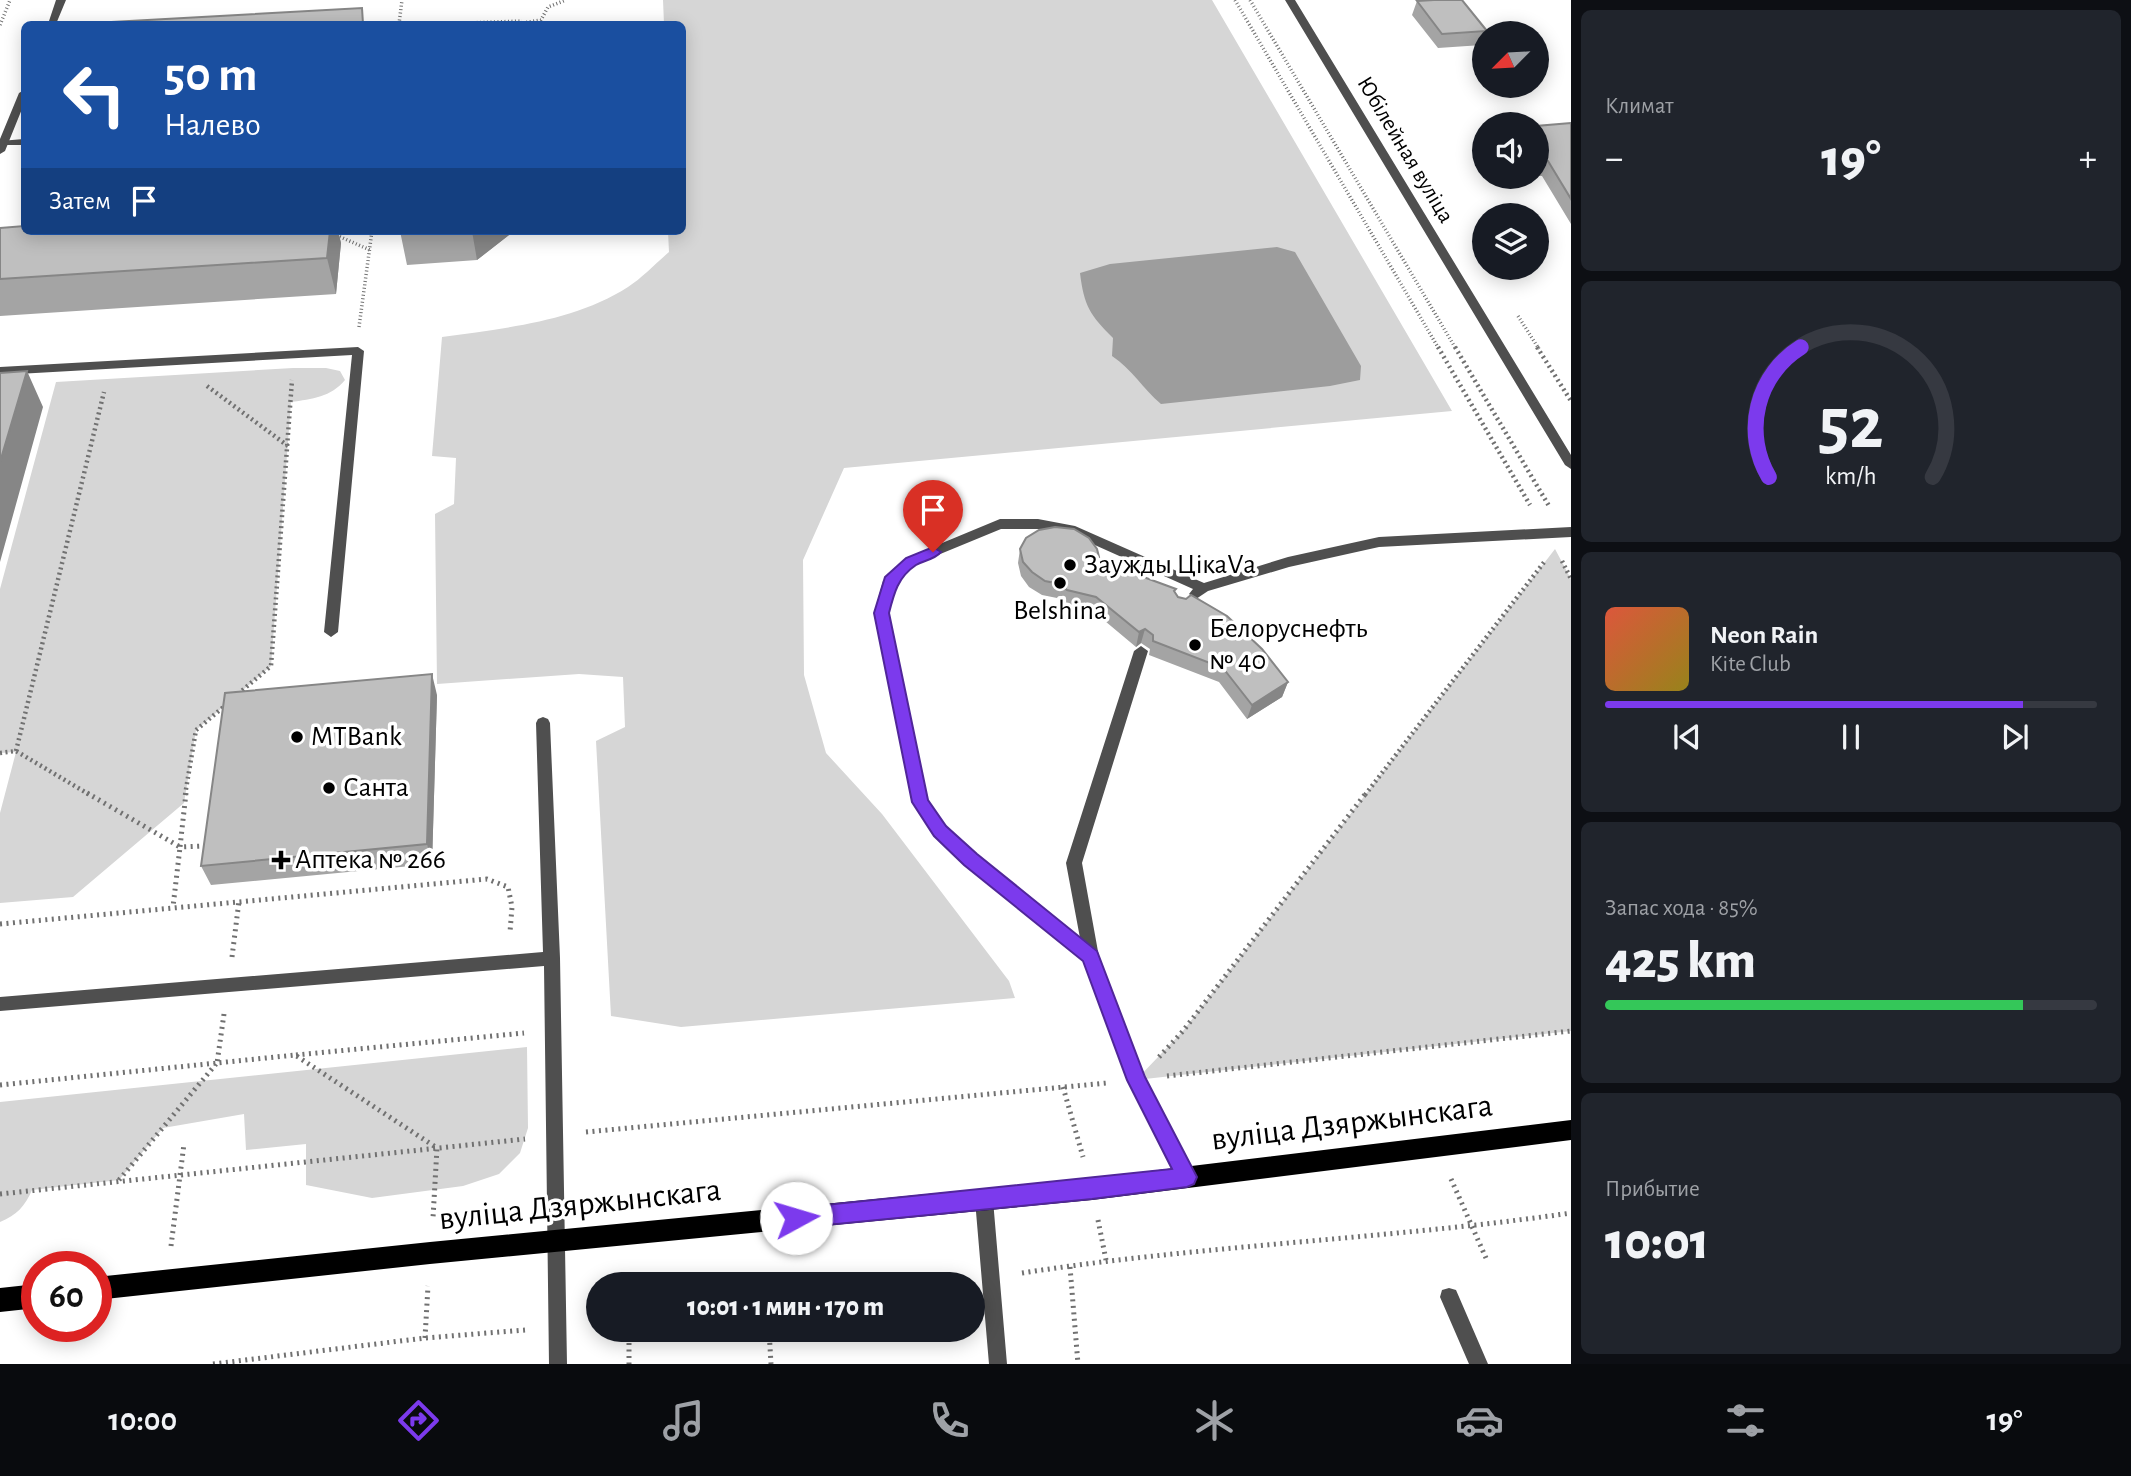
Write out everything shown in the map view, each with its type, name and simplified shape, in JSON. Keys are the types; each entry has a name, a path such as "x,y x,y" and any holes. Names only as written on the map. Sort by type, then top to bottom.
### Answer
{"main road":[{"name":"вуліца Дзяржынскага","path":"112,1287 430,1253 984,1200 1571,1130"},
{"path":"0,1300 21,1298"}],"street":[{"path":"53,21 61,0"},
{"name":"Юбілейная вуліца","path":"1290,0 1571,464"},
{"path":"2,147 21,100"},
{"path":"2,147 21,143"},
{"path":"0,371 358,351 331,632"},
{"path":"1091,957 971,860 940,831 920,802 881,613 890,581 911,561 1000,524 1038,524 1070,529 1203,588"},
{"path":"1188,600 1203,588 1288,562 1379,542 1568,533"},
{"path":"1141,651 1074,863 1091,957 1136,1080 1187,1177"},
{"path":"542,723 552,957 558,1364"},
{"path":"0,1004 552,957"},
{"path":"984,1200 998,1364"},
{"path":"1449,1297 1479,1364"}],"path":[{"path":"0,25 10,0"},
{"path":"399,21 402,0"},
{"path":"522,21 541,20 548,7 566,0"},
{"path":"1235,0 1546,533"},
{"path":"1250,0 1568,533"},
{"path":"16,240 21,233"},
{"path":"336,235 370,250"},
{"path":"358,351 372,235"},
{"path":"1515,312 1571,401"},
{"path":"16,751 110,364"},
{"path":"173,907 195,730 271,666 293,368"},
{"path":"1136,1080 1192,1020 1546,560"},
{"path":"0,753 16,751 180,848 203,846"},
{"path":"0,924 487,879 508,887 512,908 509,961"},
{"path":"119,1181 217,1063 239,901"},
{"path":"0,1085 551,1030"},
{"path":"0,1194 553,1135 1136,1080 1571,1031"},
{"path":"295,1055 437,1149"},
{"path":"167,1282 184,1143"},
{"path":"1436,1146 1486,1258"},
{"path":"425,1338 437,1149"},
{"path":"992,1277 1106,1260 1474,1227 1571,1213"},
{"path":"1070,1267 1078,1364"},
{"path":"213,1364 425,1338 558,1327"},
{"path":"629,1342 629,1364"},
{"path":"770,1342 771,1364"}],"shaded area":[{"path":"663,0 1212,0 1452,411 844,468 803,560 804,675 826,753 882,814 1009,981 1015,998 681,1027 611,1016 596,741 625,727 623,677 579,674 437,684 435,514 454,504 456,458 432,456 442,337 538,322 607,299 628,287 669,252 668,235 686,235 686,21 664,21"},
{"path":"1277,247 1295,252 1361,366 1360,380 1330,386 1161,404 1112,356 1113,338 1099,323 1086,302 1080,273 1110,264"},
{"path":"326,368 340,371 345,380 327,394 291,402 271,666 196,730 184,803 73,897 0,903 0,813 16,752 0,753 0,589 56,382"},
{"path":"1555,549 1571,579 1571,1031 1136,1080 1183,1031"},
{"path":"527,1047 528,1128 520,1153 499,1174 463,1186 372,1198 306,1185 306,1144 246,1150 244,1114 163,1128 119,1180 32,1190 20,1209 0,1222 0,1102"}],"building":[{"path":"1462,0 1479,21 1472,21 1472,32 1442,34 1417,1"},
{"path":"362,8 363,21 129,21"},
{"path":"1571,123 1571,199 1549,163 1549,125"},
{"path":"21,226 21,235 330,235 327,258 0,279 0,228"},
{"path":"27,371 0,462 0,373"},
{"path":"1055,527 1074,529 1089,538 1097,549 1100,561 1176,589 1174,591 1178,597 1186,599 1191,595 1227,616 1262,649 1288,682 1252,705 1223,668 1153,641 1153,635 1145,629 1139,632 1096,597 1045,581 1023,562 1020,549 1026,538 1039,530"},
{"name":"Санта","path":"432,674 427,844 201,866 225,693"}],"place":[{"name":"Заужды ЦікаVа","path":"1070,565"},
{"name":"Belshina","path":"1060,583"},
{"name":"Белоруснефть № 40","path":"1195,645"},
{"name":"MTBank","path":"297,737"},
{"name":"Санта","path":"329,788"},
{"name":"Аптека № 266","path":"281,860"}],"route":[{"path":"796,1218 1187,1177 1136,1080 1091,957 971,860 940,831 920,802 881,613 890,581 911,561 933,552"}]}
